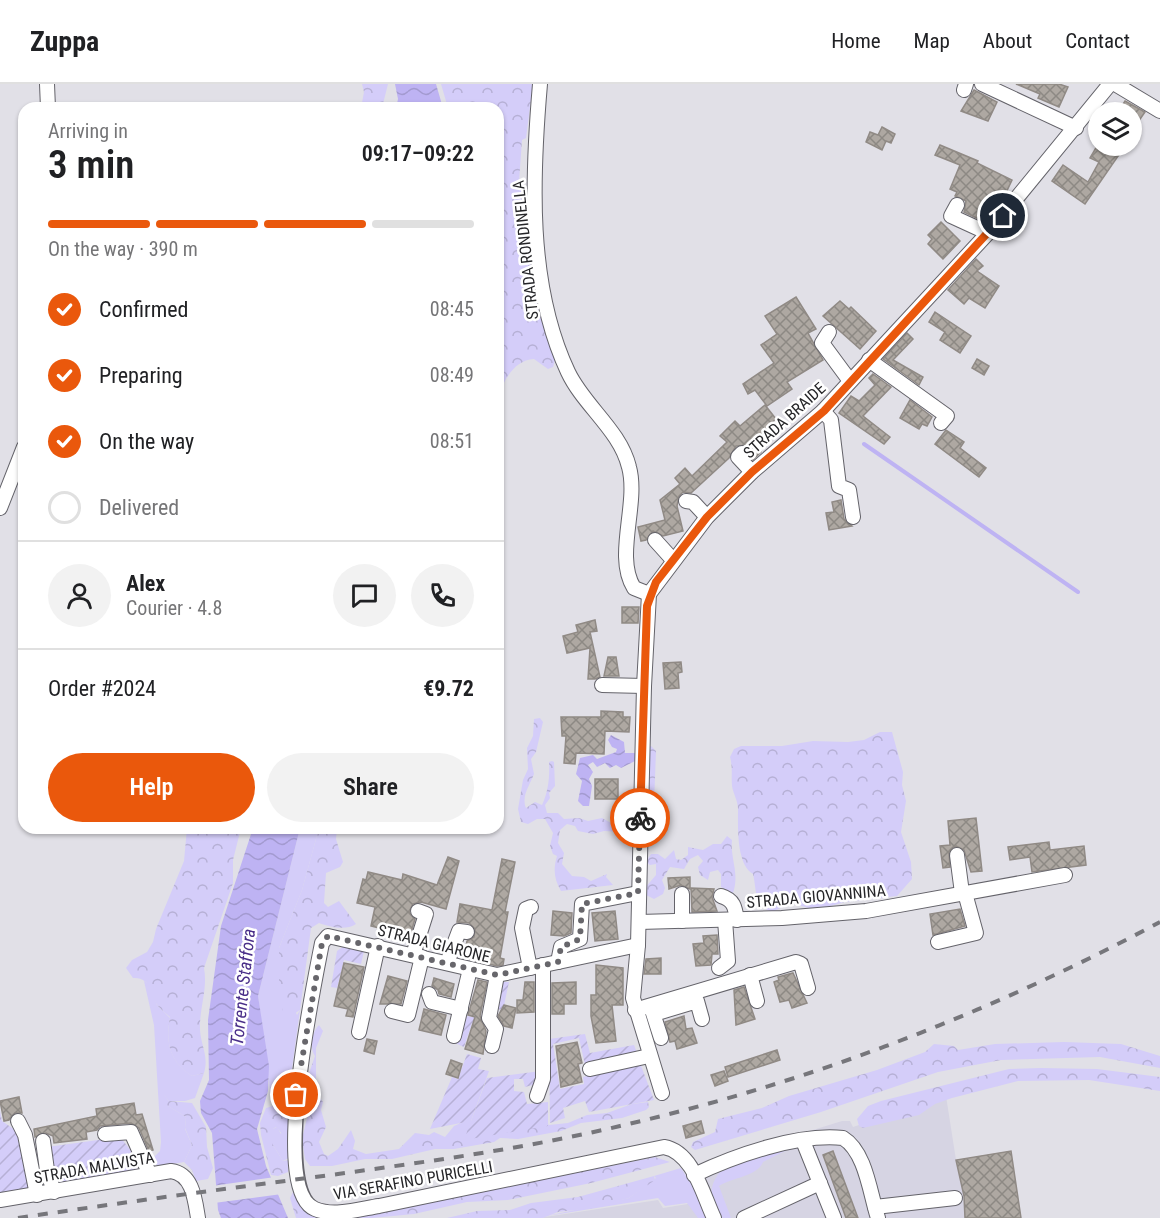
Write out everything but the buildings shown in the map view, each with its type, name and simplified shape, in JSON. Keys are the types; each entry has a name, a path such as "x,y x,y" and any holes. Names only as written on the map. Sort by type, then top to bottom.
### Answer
{"street":[{"path":"46,84 48,102"},
{"name":"STRADA RONDINELLA","path":"540,84 533,183 550,328 568,374 615,439 628,464 633,485 627,569 634,588 650,594"},
{"path":"982,84 1076,128"},
{"name":"STRADA BRAIDE","path":"650,594 707,517 752,472 824,411 988,234 1110,84"},
{"path":"1115,84 1160,111"},
{"path":"957,205 951,216 988,234"},
{"path":"829,332 822,343 850,381"},
{"path":"869,360 947,416 942,423"},
{"path":"824,411 831,420 839,486 849,490 853,517"},
{"path":"742,453 738,457 752,472"},
{"path":"0,508 18,462"},
{"path":"686,501 693,502 707,517"},
{"path":"656,540 673,560"},
{"path":"650,594 644,686 639,922 633,998 635,1011 662,1093"},
{"path":"602,685 644,686"},
{"path":"938,942 976,933 963,893 957,855"},
{"name":"STRADA GIOVANNINA","path":"639,922 731,920 866,911 1065,875"},
{"path":"537,1096 543,1079 545,965 561,947 580,939 582,904 638,893"},
{"path":"682,894 682,921"},
{"path":"719,968 728,961 731,920 735,905 729,899 721,896"},
{"path":"531,908 526,909 522,928 545,965 551,1000"},
{"path":"392,1011 408,1015 426,914 418,911"},
{"path":"447,963 459,931 467,932"},
{"name":"STRADA GIARONE","path":"328,936 497,975 638,945"},
{"name":"VIA SERAFINO PURICELLI","path":"328,936 322,943 296,1095 298,1175 302,1197 314,1209 332,1212 379,1206 653,1149 673,1149 686,1160 694,1175"},
{"path":"359,1032 378,946"},
{"path":"652,1010 750,975 799,962 808,988"},
{"path":"454,1036 470,969"},
{"path":"492,1046 496,1029 489,1018 497,975"},
{"path":"750,975 757,1001"},
{"path":"429,994 432,1002 461,1009"},
{"path":"635,1011 696,1001 702,1019"},
{"path":"652,1010 661,1038"},
{"path":"590,1069 649,1056"},
{"path":"18,1121 25,1135 37,1195"},
{"path":"105,1134 131,1132 150,1175"},
{"path":"714,1218 694,1175 755,1151 803,1141 837,1138 850,1143 861,1162 876,1213 955,1198"},
{"path":"44,1141 47,1170 54,1192"},
{"path":"803,1141 834,1218"},
{"name":"STRADA MALVISTA","path":"0,1200 176,1172 186,1179 194,1196 198,1218"},
{"path":"744,1218 820,1183"}],"shaded area":[{"path":"946,1096 956,1160 1011,1151 1021,1218 722,1218 696,1166 842,1121 850,1121 853,1127"},
{"path":"658,1200 663,1208 700,1202 708,1218 538,1218"}],"green space":[{"path":"362,84 388,84 384,102 362,102 364,92"},
{"path":"441,84 533,84 526,138 522,140 519,182 530,221 545,334 556,357 553,367 548,369 534,359 527,360 515,367 504,383 504,102 446,102"},
{"path":"540,718 543,722 536,752 531,759 534,774 525,795 526,808 535,802 542,805 548,785 549,762 552,761 554,762 555,786 549,793 550,798 545,805 547,813 558,813 564,819 579,818 588,821 602,818 613,824 628,823 629,828 625,832 604,831 593,834 578,831 575,826 567,824 560,830 558,843 564,853 562,864 572,876 584,877 591,881 607,874 606,877 613,885 561,891 555,874 557,856 553,854 550,846 553,833 545,819 537,819 528,824 521,822 518,809 523,780 528,769 527,748 533,736 534,719"},
{"path":"880,732 892,732 903,772 902,785 906,801 901,832 911,862 912,879 897,896 845,902 816,910 791,903 772,912 766,909 759,901 753,874 747,869 741,854 738,806 732,786 730,757 734,749 741,746 782,746 813,741 848,742 864,740"},
{"path":"651,746 656,751 653,832 652,843 647,847 648,747"},
{"path":"186,834 240,834 233,860 233,883 204,968 205,984 200,1030 205,1056 204,1073 192,1076 179,1065 171,1051 168,1035 170,1017 155,1002 150,987 144,980 133,978 126,968 132,960 147,952 153,942 156,929 184,861"},
{"path":"298,834 317,834 302,890 279,948 280,976 297,1015 300,1010 290,1083 289,1158 283,1161 273,1145 273,1129 277,1127 281,1134 284,1126 279,1108 281,1100 271,1097 258,996"},
{"path":"317,834 336,834 343,862 340,867 326,873 324,903 328,907 339,901 356,924 343,928 319,923 311,928 300,1010 291,1016 283,1011 279,995 279,948 302,890"},
{"path":"727,836 732,840 736,879 733,893 721,887 721,874 718,870 710,872 708,880 700,875 698,867 703,861 698,855 690,859 684,869 670,867 662,880 665,888 663,894 654,899 646,895 644,889 656,875 656,864 650,865 646,862 651,854 658,854 665,859 674,850 676,859 681,860 688,855 688,847 703,850 713,844 721,844"},
{"path":"344,946 364,951 361,964 344,960 337,988 331,987 337,951"},
{"path":"144,981 149,984 157,1005 170,1018 168,1035 174,1058 192,1076 204,1073 195,1098 185,1101 169,1101 164,1095 168,1106 186,1117 185,1129 192,1145 184,1162 161,1166 153,1164 151,1160 160,1151 161,1142 154,1025"},
{"path":"503,982 509,982 503,1010 497,1009"},
{"path":"467,1016 478,1018 476,1024 472,1023 464,1047 455,1043"},
{"path":"319,1025 323,1031 316,1048 316,1078 313,1089 323,1102 321,1110 326,1127 319,1142 324,1154 328,1156 338,1149 351,1130 355,1141 353,1149 366,1154 399,1149 415,1133 429,1135 434,1132 445,1137 454,1126 470,1119 472,1122 541,1119 549,1125 568,1123 587,1115 607,1113 632,1104 648,1102 649,1107 622,1118 581,1123 561,1131 518,1139 500,1138 494,1142 454,1149 435,1149 392,1159 365,1159 332,1166 310,1166 305,1159 302,1139 308,1114 306,1082 315,1056 312,1040"},
{"path":"585,1034 590,1053 634,1045 637,1053 585,1065 579,1038 553,1044 560,1089 584,1084 583,1077 640,1063 654,1100 589,1112 585,1101 563,1108 565,1118 550,1123 549,1039"},
{"path":"1064,1042 1121,1044 1160,1056 1160,1068 1100,1057 1001,1060 938,1072 821,1112 695,1150 691,1147 693,1142 715,1132 718,1119 762,1108 789,1096 877,1070 925,1052 934,1044 954,1046 958,1050 995,1044"},
{"path":"467,1054 481,1058 478,1069 489,1071 471,1121 430,1129 452,1077 458,1079"},
{"path":"1009,1069 1097,1069 1160,1077 1160,1091 1089,1080 1018,1081 952,1098 935,1104 919,1115 863,1128 859,1126 857,1119 868,1106 881,1101"},
{"path":"541,1071 537,1084 525,1087 523,1079 514,1079 514,1091 524,1092 527,1104 548,1102 548,1126 464,1140 487,1078"},
{"path":"162,1092 169,1101 192,1103 206,1127 207,1147 213,1168 208,1179 196,1181 192,1170 184,1162 192,1145 185,1128 186,1117 163,1103 160,1095"},
{"path":"276,1105 282,1112 286,1133 284,1136 276,1127 273,1129 273,1145 283,1161 288,1160 288,1172 278,1176 271,1175 260,1123 266,1108"},
{"path":"0,1111 2,1121 18,1132 32,1186 28,1191 0,1195"},
{"path":"120,1137 133,1153 137,1174 58,1186 47,1147"},
{"path":"787,1150 763,1162 756,1171 719,1186 731,1218 719,1218 714,1206 712,1189 720,1172 752,1159"},
{"path":"655,1157 670,1162 591,1183 508,1200 467,1202 414,1214 372,1218 296,1218 290,1198 293,1192 297,1192 309,1210 452,1198"},
{"path":"681,1168 694,1188 707,1218 698,1218 687,1203 665,1206 658,1198 547,1216 629,1198 656,1178 654,1176"},
{"path":"654,1176 655,1180 629,1198 593,1208 558,1212 543,1218 447,1218 477,1211 510,1210 531,1203 578,1197"}],"water":[{"path":"395,84 436,84 441,102 397,102"},
{"path":"611,735 624,742 625,753 635,753 635,761 621,768 616,765 610,768 605,763 597,767 593,762 588,765 593,772 589,779 592,786 589,806 583,806 578,801 582,781 576,774 580,758 593,755 597,759 616,752 617,749 612,747 608,740"},
{"name":"Torrente Staffora","path":"251,834 298,834 258,996 269,1066 268,1091 257,1129 266,1166 288,1218 221,1218 218,1210 212,1133 201,1113 200,1101 209,1080 208,1020 221,926"}],"pier":[{"path":"275,1177 282,1194 214,1203 212,1186"}],"waterway":[{"path":"864,444 1078,592"}],"railway":[{"path":"18,1218 479,1153 585,1134 690,1109 829,1067 897,1042 1030,986 1160,922"}],"way so far":[{"path":"296,1095 322,943 328,936 497,975 558,962 561,947 580,939 582,904 638,893 640,818"}],"route":[{"path":"640,818 647,606 656,582 707,517 752,472 824,411 1003,216"}]}
